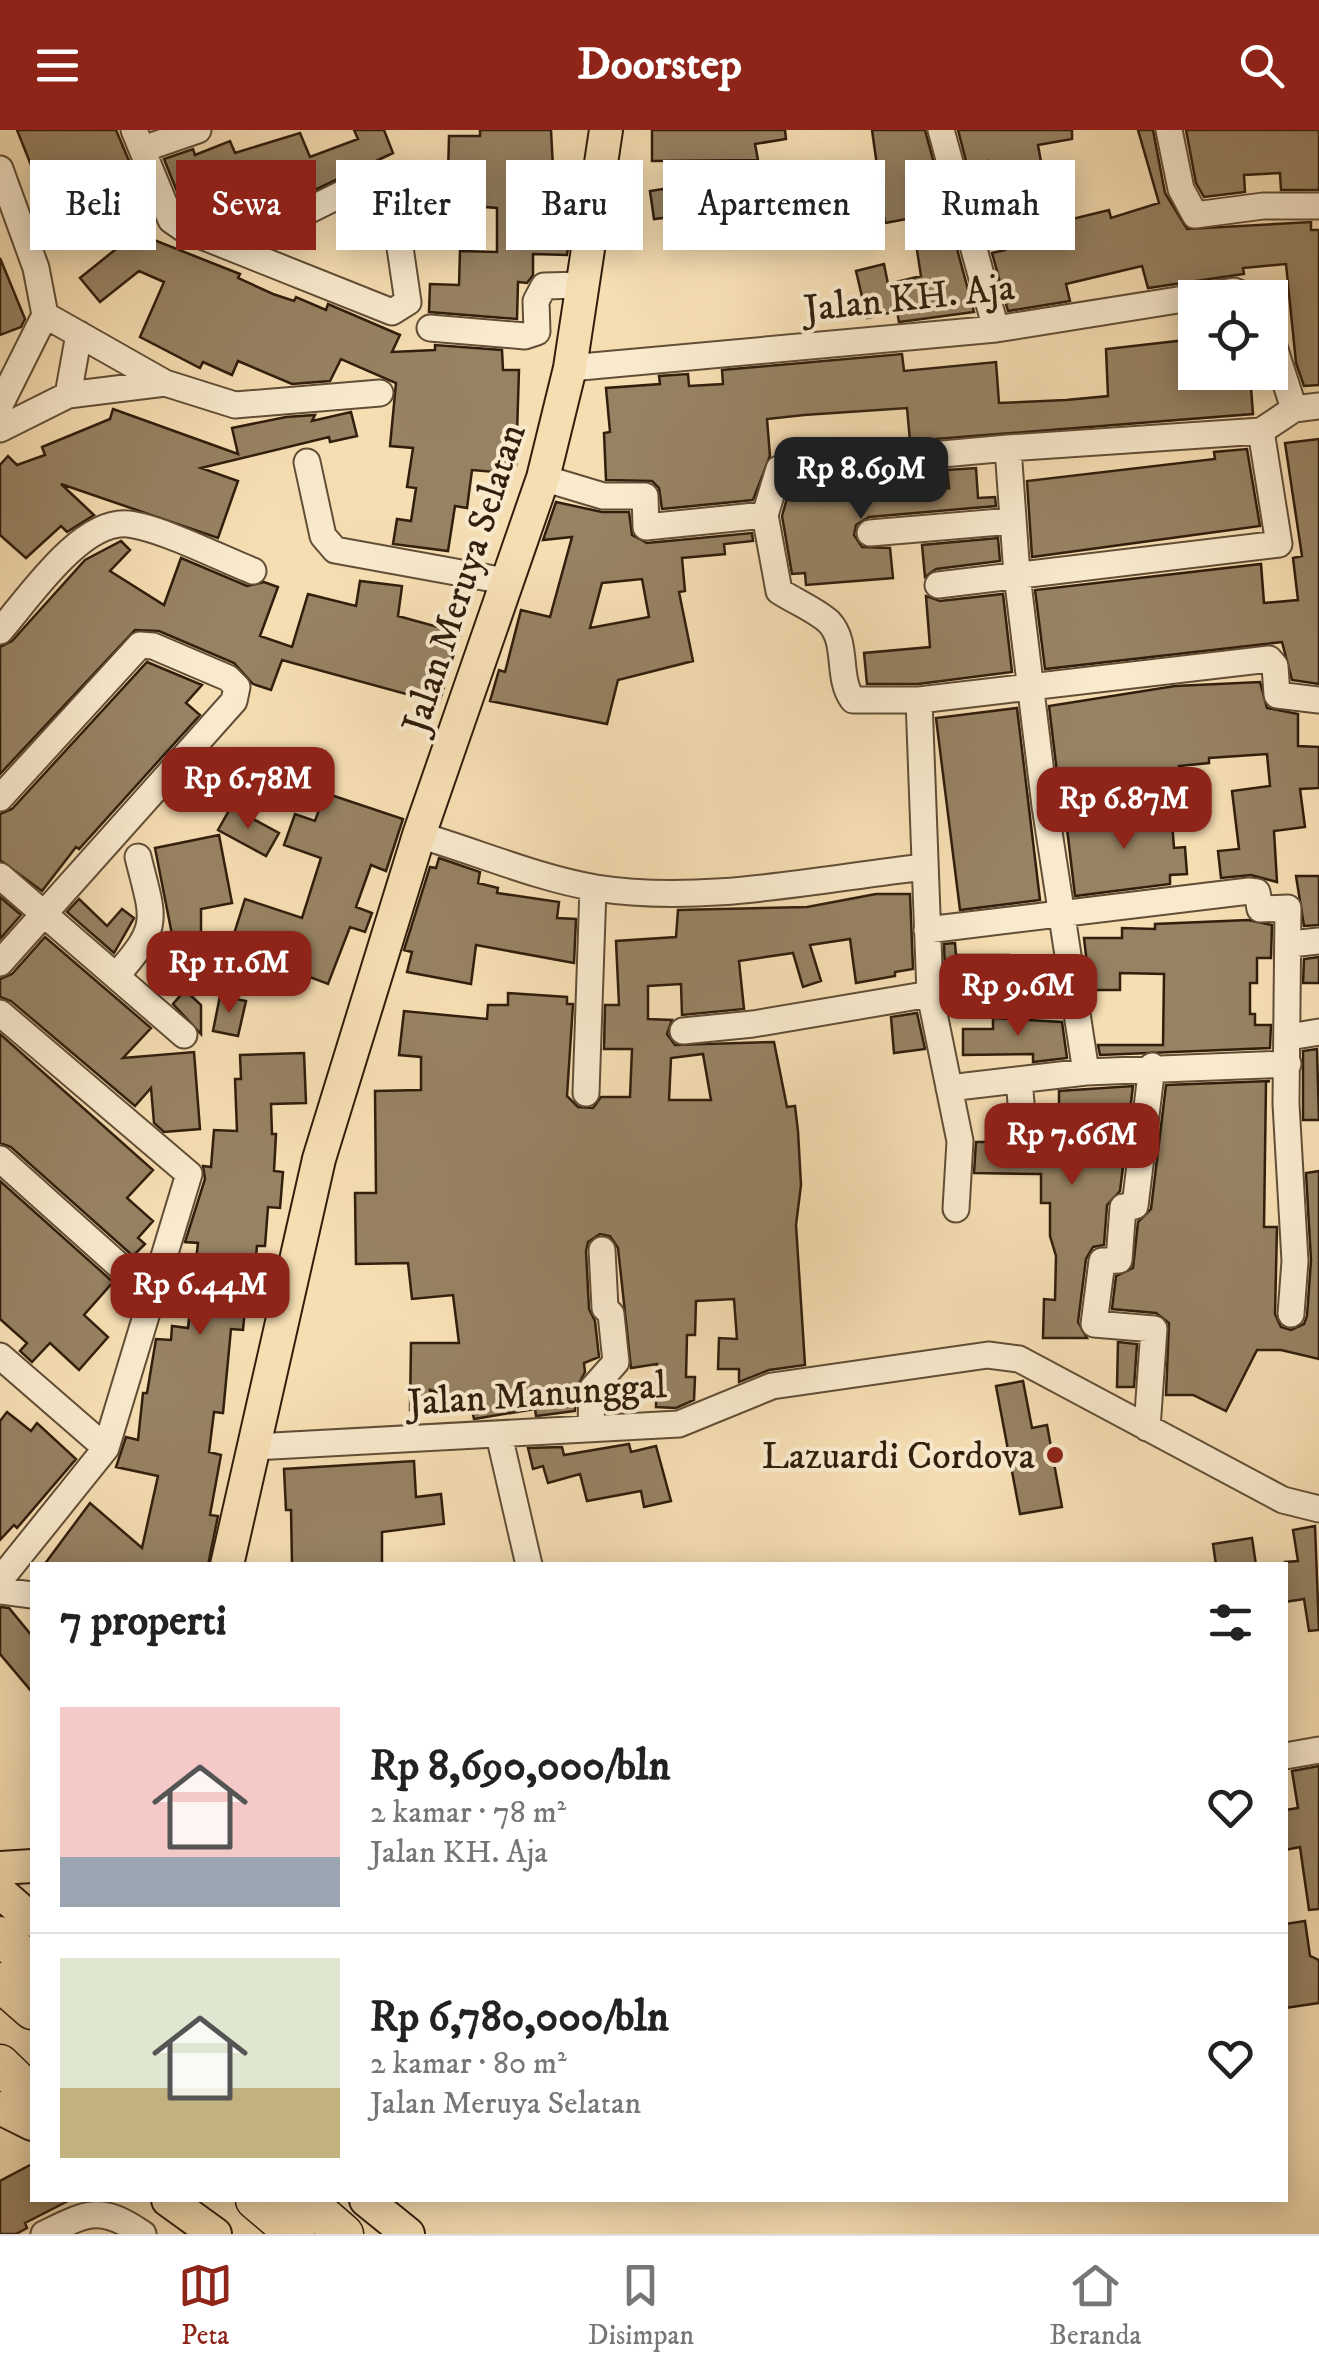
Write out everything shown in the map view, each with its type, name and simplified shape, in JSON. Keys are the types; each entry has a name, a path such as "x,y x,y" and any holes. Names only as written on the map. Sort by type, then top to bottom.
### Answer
{"highway":[{"path":"0,1936 30,1962"},
{"path":"0,1982 30,2008"},
{"path":"0,2064 30,2093"},
{"path":"257,2202 295,2234"},
{"path":"307,2202 344,2234"}],"main road":[{"name":"Jalan Meruya Selatan","path":"229,1562 319,1159 419,835 543,478 570,368 606,130"},
{"path":"0,1868 30,1866"},
{"path":"0,1892 30,1918"},
{"path":"0,2108 30,2123"},
{"path":"171,2202 215,2234"},
{"path":"368,2202 408,2234"}],"street":[{"path":"176,223 171,220 139,140 198,130"},
{"path":"941,130 996,329"},
{"path":"1169,130 1181,188 1196,215 1263,206 1319,206"},
{"path":"0,169 36,268 45,315 0,405"},
{"path":"370,180 384,180 391,186 408,302 392,312 234,248 370,180"},
{"path":"430,328 524,336 537,332 536,301 544,286 584,285"},
{"name":"Jalan KH. Aja","path":"570,368 996,329 1178,299"},
{"path":"45,315 165,383 235,405 380,393"},
{"path":"68,395 80,334"},
{"path":"1288,370 1306,407 1261,431 779,469 766,515 779,592 829,622 838,637 847,692 853,700 918,700 1269,660 1275,666 1277,696 1319,700"},
{"path":"0,429 68,395 165,383"},
{"path":"938,585 1278,544 1261,431"},
{"path":"1008,448 1017,576 1045,806 1086,1072"},
{"path":"307,462 323,536 335,550 505,581"},
{"path":"543,478 603,496 646,496 646,527 766,515"},
{"path":"870,534 1012,521"},
{"path":"0,632 68,553 106,525 130,524 252,571"},
{"path":"0,798 140,645 228,678 237,687 234,701 0,964"},
{"path":"918,700 930,994 960,1140 956,1210"},
{"path":"1045,806 1168,792"},
{"path":"419,835 593,888 702,891 924,867"},
{"path":"116,976 151,930 151,910 138,857"},
{"path":"0,876 184,1035"},
{"path":"586,1093 593,888"},
{"path":"926,930 1060,917 1249,890 1257,892 1260,909 1288,908 1288,1064 1307,1259 1291,1314"},
{"path":"1291,944 1319,942"},
{"path":"683,1031 753,1024 930,994"},
{"path":"0,1013 189,1174 106,1448 0,1579"},
{"path":"1289,1036 1319,1032"},
{"path":"949,1088 1152,1066 1288,1064"},
{"path":"1147,1428 1154,1329 1094,1324 1102,1260 1119,1260 1123,1207 1136,1206 1152,1066"},
{"path":"1019,1080 1024,1137"},
{"path":"0,1160 153,1296"},
{"path":"591,1427 592,1389 616,1362 611,1314 605,1308 602,1250"},
{"name":"Jalan Manunggal","path":"254,1447 679,1424 772,1386 988,1355 1019,1360 1283,1500 1319,1510"},
{"path":"0,1356 106,1448"},
{"path":"499,1435 528,1562"},
{"path":"0,1591 30,1595"},
{"path":"1288,1755 1319,1750"},
{"path":"44,2234 82,2216 104,2213 143,2234"}],"building":[{"path":"17,130 116,130 129,160 30,160"},
{"path":"354,130 384,130 393,153 378,160 336,160 336,180 316,189 316,160 176,160 176,189 164,159 193,149 195,155 230,141 235,153 300,133 310,157 358,139"},
{"path":"480,130 551,130 553,160 506,160 506,250 568,250 567,255 533,254 533,275 527,283 518,282 517,319 429,312 430,284 459,285 460,251 497,252 497,208 486,207 486,160 448,160 449,136 480,136"},
{"path":"652,130 785,130 786,139 755,144 758,160 652,161"},
{"path":"872,130 925,130 933,160 905,160 905,219 885,223 885,160 876,160"},
{"path":"958,130 1072,130 1072,139 1038,145 1041,160 966,160"},
{"path":"1138,130 1153,130 1165,193 1187,229 1311,222 1311,230 1319,230 1319,385 1304,386 1296,363 1286,264 1243,268 1244,274 1178,280 1178,284 1148,288 1142,266 1066,284 1070,301 1008,311 992,253 1075,250 1075,218 1109,210 1111,218 1159,203"},
{"path":"1186,130 1319,130 1319,190 1281,190 1280,173 1244,175 1245,192 1204,197 1196,183"},
{"path":"663,189 663,218 654,219 650,191"},
{"path":"156,241 240,274 238,278 273,294 294,301 296,297 326,310 328,304 400,335 392,352 435,350 435,345 502,350 503,370 519,370 516,465 496,463 495,472 472,470 467,508 455,506 448,551 393,544 397,519 411,521 416,488 407,487 413,448 390,446 396,383 341,359 330,381 292,384 238,361 232,375 203,362 200,368 140,337 164,282 139,271 100,302 80,278 115,250 156,250"},
{"path":"917,250 957,250 974,312 899,322 897,311 867,318 856,271 884,264 888,284 921,276"},
{"path":"0,258 25,319 21,327 0,335"},
{"path":"1178,341 1178,390 1251,390 1253,414 910,441 907,408 804,415 767,419 770,456 753,500 662,509 659,488 652,481 606,480 604,433 610,432 606,388 660,384 659,376 688,374 689,386 723,384 722,370 902,354 904,371 996,362 999,403 1066,400 1108,396 1106,349"},
{"path":"113,409 238,454 232,428 286,417 315,415 312,421 351,412 357,436 330,442 329,437 201,468 238,481 218,538 61,484 94,515 67,532 61,526 26,558 0,535 0,465 8,456 17,465 45,455 42,447 110,419"},
{"path":"1319,439 1319,684 1292,680 1282,642 1045,669 1035,590 1261,564 1264,603 1298,600 1293,558 1302,556 1285,443"},
{"path":"1247,449 1260,526 1032,557 1027,481 1215,459 1214,452"},
{"path":"976,468 978,498 995,497 996,506 869,517 856,525 854,535 862,547 890,548 893,578 806,585 805,573 792,574 782,516 791,484 884,480 884,476 910,473 911,491 949,488 947,470"},
{"path":"556,502 602,512 629,512 632,535 647,543 752,533 753,541 724,544 725,554 682,558 685,591 679,592 693,661 618,680 607,724 490,701 499,670 505,672 521,610 550,617 572,537 543,540","holes":["642,579 649,617 590,628 602,583"]},
{"path":"998,538 1000,561 936,569 925,577 922,545"},
{"path":"121,541 130,550 110,571 164,605 181,558 247,586 264,582 278,587 260,636 292,647 308,594 356,606 360,581 402,586 398,616 460,633 439,703 282,660 271,690 253,684 234,663 159,631 135,630 0,774 0,647 12,641 85,560"},
{"path":"1003,594 1012,672 918,684 867,684 864,653 930,647 926,596 940,601"},
{"path":"147,662 202,685 186,703 200,715 79,849 76,847 42,891 0,860 0,814 12,809"},
{"path":"1260,682 1267,708 1298,714 1298,746 1319,747 1319,788 1300,789 1305,827 1274,831 1277,882 1251,875 1221,878 1218,851 1239,849 1232,791 1270,786 1267,754 1209,758 1209,763 1179,766 1180,770 1129,774 1130,780 1058,781 1049,706 1175,686"},
{"path":"1017,708 1040,900 960,910 936,718"},
{"path":"209,784 225,791 216,809 200,801"},
{"path":"325,793 403,819 386,871 371,865 356,907 372,913 365,932 350,927 328,984 286,968 292,953 234,934 245,899 302,918 321,858 284,845 295,814 315,821"},
{"path":"231,807 279,833 266,856 218,830"},
{"path":"1171,808 1174,848 1185,847 1187,874 1170,875 1170,884 1075,896 1066,820"},
{"path":"219,835 232,903 201,909 201,967 156,967 161,942 176,955 155,848"},
{"path":"439,858 480,872 478,883 498,888 497,893 559,902 557,918 576,919 574,963 476,945 471,984 407,972 412,952 404,950 430,867 436,868"},
{"path":"1296,876 1319,876 1319,925 1304,926"},
{"path":"876,894 910,894 913,969 856,983 850,939 810,945 821,981 803,987 793,953 739,961 744,1009 682,1015 681,984 648,986 648,1019 672,1020 667,1034 675,1045 774,1042 787,1107 795,1106 798,1131 801,1185 796,1225 805,1365 769,1370 739,1382 739,1369 718,1369 719,1338 737,1339 734,1299 696,1301 695,1335 687,1335 686,1377 695,1377 694,1400 676,1408 656,1407 657,1364 631,1368 618,1248 610,1236 600,1234 588,1242 586,1251 589,1309 595,1321 599,1357 584,1363 585,1372 576,1389 575,1411 536,1416 535,1409 474,1419 470,1401 430,1390 430,1410 410,1410 411,1343 459,1343 453,1295 412,1299 408,1263 356,1264 355,1193 376,1193 375,1091 421,1090 421,1057 399,1055 404,1011 487,1019 488,1005 508,1005 508,993 567,997 567,1004 573,1004 567,1096 578,1107 593,1108 601,1097 630,1097 632,1049 604,1049 605,1005 619,1005 616,941 676,937 678,910 807,907","holes":["703,1054 711,1100 669,1100 671,1058"]},
{"path":"0,897 21,915 0,939"},
{"path":"79,899 107,926 122,909 134,918 114,953 67,912"},
{"path":"1248,920 1272,925 1271,958 1257,958 1257,983 1250,983 1250,1014 1255,1014 1255,1025 1271,1025 1270,1048 1100,1055 1098,1045 1163,1045 1164,974 1120,973 1120,990 1090,990 1084,938 1122,938 1122,928 1155,929 1155,924"},
{"path":"45,937 151,1028 123,1058 194,1052 200,1129 164,1132 154,1123 151,1088 135,1106 11,1001 0,997 0,979 12,974"},
{"path":"955,943 956,955 1009,955 1009,996 968,996 969,969 945,972 944,944"},
{"path":"1319,957 1319,983 1303,983 1304,959"},
{"path":"185,990 201,1005 201,1034 173,1004"},
{"path":"220,996 246,1001 238,1036 213,1031"},
{"path":"917,1013 925,1049 894,1053 891,1017"},
{"path":"993,1018 1062,1022 1067,1058 1033,1062 1033,1054 963,1055 963,1029 993,1029"},
{"path":"0,1034 153,1170 127,1198 153,1221 138,1238 145,1244 133,1256 11,1147 0,1143"},
{"path":"1317,1049 1319,1120 1303,1120 1303,1051"},
{"path":"304,1053 306,1103 271,1104 272,1134 276,1134 274,1171 283,1172 280,1208 268,1207 265,1246 257,1246 252,1298 246,1298 243,1330 231,1329 223,1413 214,1412 209,1452 221,1455 210,1515 218,1516 209,1562 46,1562 90,1503 142,1548 158,1476 116,1467 126,1437 138,1440 143,1393 147,1393 156,1339 171,1340 172,1326 188,1328 198,1243 185,1242 205,1179 203,1166 211,1167 214,1130 237,1131 235,1079 241,1079 240,1055"},
{"path":"1270,1081 1266,1082 1264,1227 1277,1227 1275,1314 1281,1327 1291,1330 1304,1324 1307,1316 1311,1260 1306,1173 1319,1171 1319,1359 1281,1350 1257,1350 1226,1411 1193,1395 1166,1395 1169,1323 1156,1313 1112,1309 1116,1276 1133,1268 1138,1222 1151,1209 1166,1085"},
{"path":"1133,1086 1120,1191 1107,1205 1104,1245 1093,1247 1086,1259 1078,1322 1087,1338 1043,1338 1044,1299 1055,1300 1056,1256 1050,1236 1050,1203 1041,1203 1041,1174 974,1173 976,1142 1009,1142 1016,1151 1026,1153 1039,1141 1059,1138 1059,1091"},
{"path":"0,1181 113,1282 84,1315 108,1337 79,1370 50,1343 32,1362 20,1351 27,1343 0,1319"},
{"path":"1118,1342 1137,1344 1134,1387 1117,1387"},
{"path":"1023,1381 1032,1428 1047,1425 1062,1507 1020,1514 996,1386"},
{"path":"7,1412 31,1431 37,1423 76,1459 17,1528 14,1525 0,1540 0,1421"},
{"path":"629,1444 631,1452 656,1446 671,1501 644,1507 641,1491 587,1501 580,1474 548,1483 543,1466 533,1469 528,1448 562,1447 564,1455"},
{"path":"414,1461 416,1497 441,1494 444,1524 382,1532 382,1562 292,1562 291,1510 286,1510 284,1469"},
{"path":"1315,1526 1319,1630 1309,1631 1304,1599 1288,1602 1285,1562 1298,1561 1293,1530"},
{"path":"1252,1538 1256,1562 1216,1562 1213,1544"},
{"path":"0,1607 9,1608 30,1634 30,1690 0,1654"},
{"path":"1319,1766 1319,1909 1309,1910 1300,1847 1288,1849 1288,1810 1298,1808 1292,1771"},
{"path":"1305,1921 1310,1956 1319,1960 1319,2003 1288,2008 1288,1924"},
{"path":"30,2165 30,2202 66,2202 25,2223 27,2228 16,2234 0,2234 0,2181"}],"place":[{"name":"Lazuardi Cordova","path":"1055,1455"}]}
